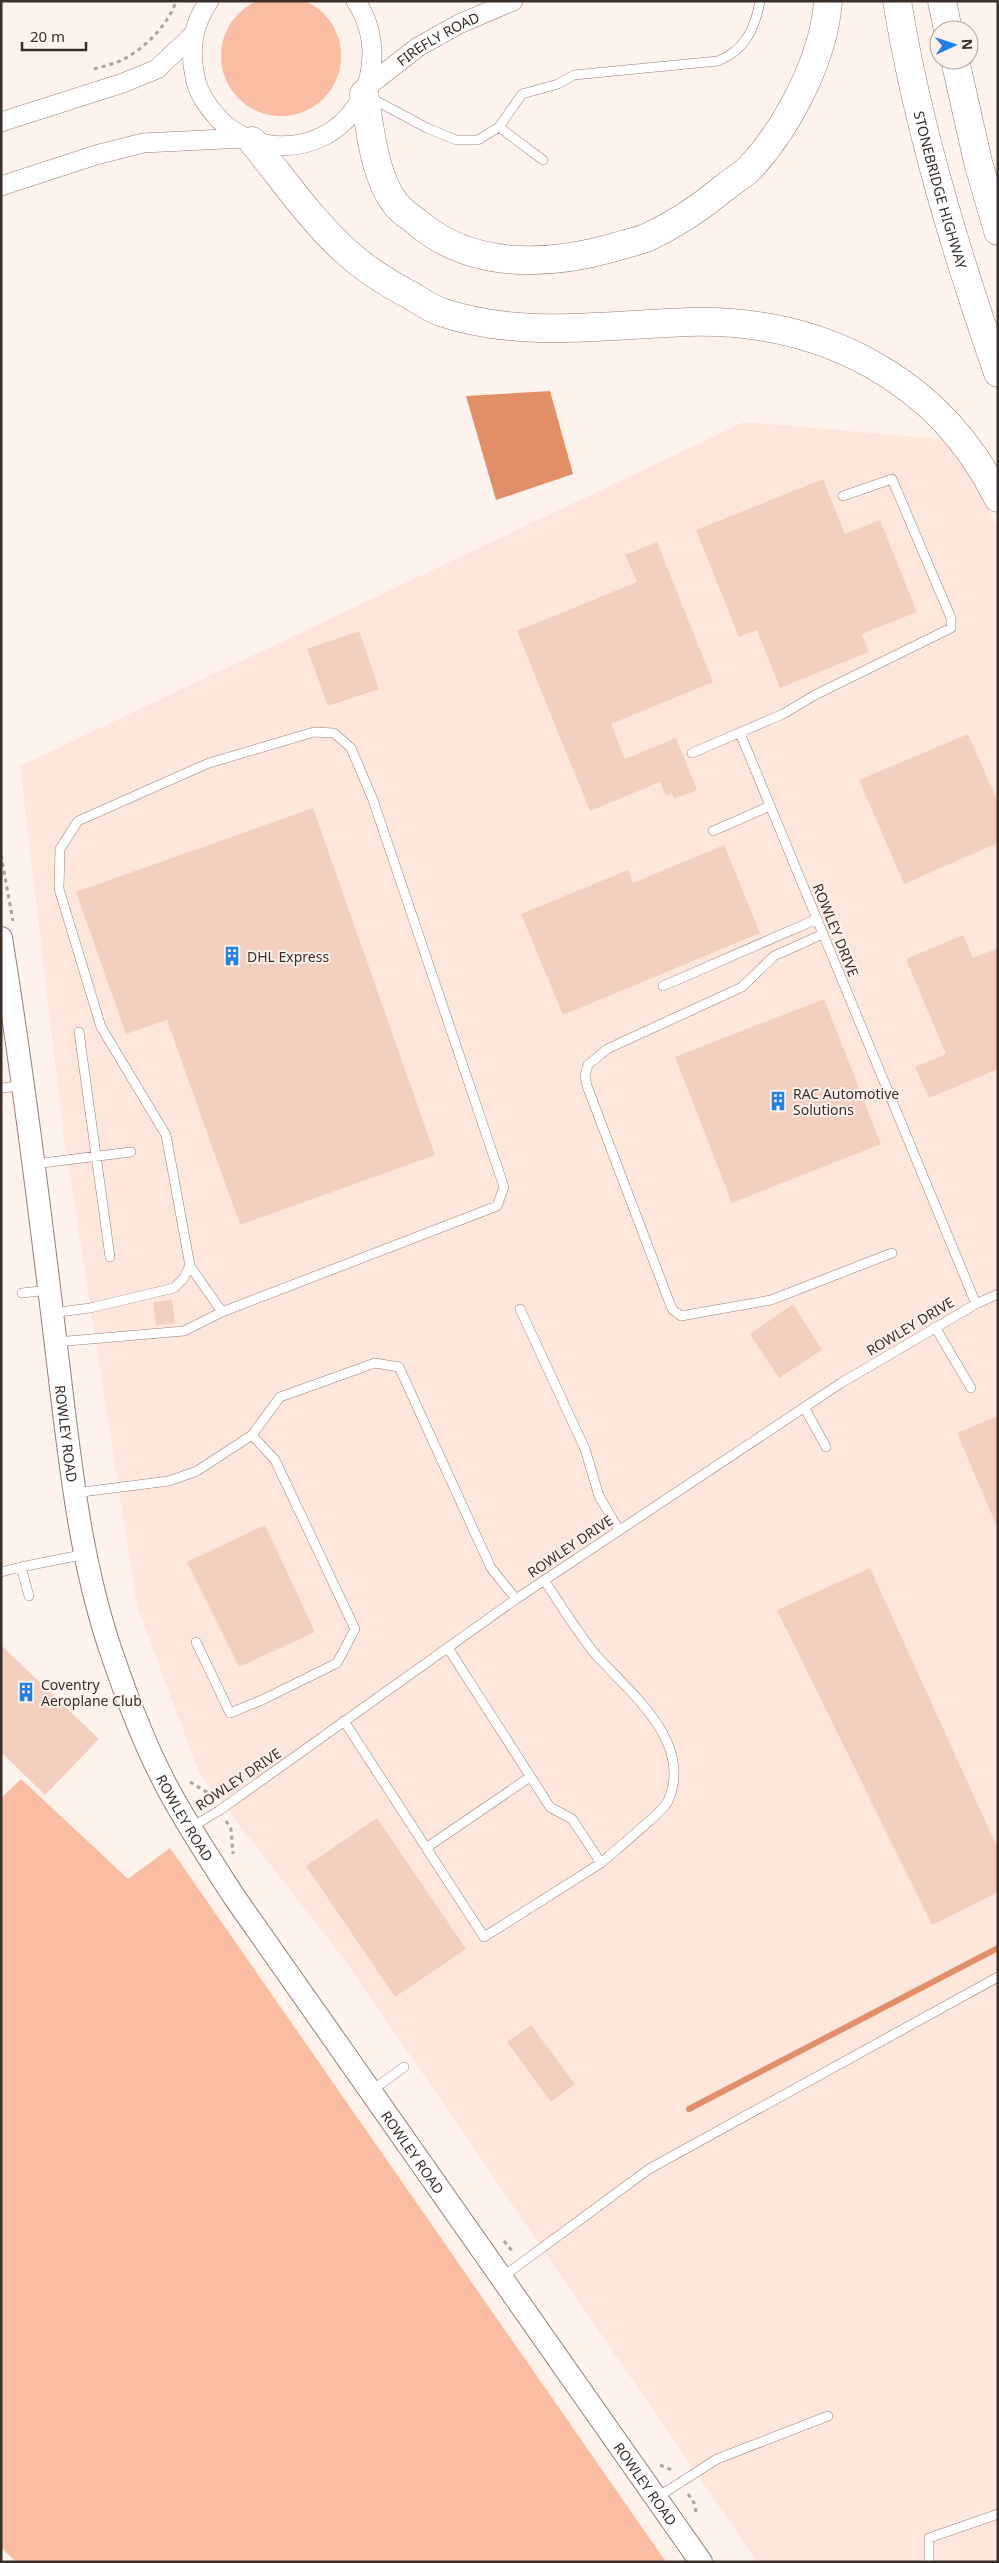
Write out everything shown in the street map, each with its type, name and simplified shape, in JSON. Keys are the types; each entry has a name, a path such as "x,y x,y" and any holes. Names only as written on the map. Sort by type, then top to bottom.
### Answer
{"highway":[{"path":"366,90 374,153 381,175 395,203 434,237 473,253 513,260 536,262 592,253 647,238 697,210 750,168 783,126 809,73 826,21 828,1"},
{"name":"STONEBRIDGE HIGHWAY","path":"897,1 935,169 971,296 998,373"},
{"path":"942,1 946,20"},
{"path":"957,70 978,162 998,230"},
{"path":"249,140 340,246 381,280 440,312 487,323 544,328 595,328 691,322 755,326 816,339 869,361 906,384 939,414 960,438 998,498"}],"street":[{"path":"1,186 96,155 143,143 249,140 278,146 305,143 329,133 349,116 366,90 373,63 372,39 365,15 356,1"},
{"name":"FIREFLY ROAD","path":"366,90 418,47 459,24 514,1"},
{"path":"205,5 193,35 191,60 196,84 204,99 224,125 249,140"},
{"path":"1,122 124,84 157,69 193,35"},
{"name":"ROWLEY ROAD","path":"8,931 12,1087 34,1164 74,1494 86,1554 116,1665 143,1736 165,1784 190,1828 235,1898 701,2562"}],"lane":[{"path":"366,90 427,128 456,140 478,140 499,127 522,94 558,84 574,75 718,62 735,54 756,24 760,1"},
{"path":"499,127 543,160"},
{"path":"692,753 783,714 815,695 951,628 951,618 892,479 843,496"},
{"path":"56,1342 184,1331 222,1312 497,1206 504,1187 374,800 351,748 334,733 314,732 209,763 78,821 60,849 60,889 101,1027 166,1135 190,1266 222,1312"},
{"name":"ROWLEY DRIVE","path":"740,733 976,1304"},
{"path":"713,831 770,806"},
{"path":"663,986 817,919"},
{"path":"823,934 774,956 742,987 607,1049 588,1065 585,1076 587,1086 670,1304 673,1310 681,1316 771,1300 892,1253"},
{"path":"79,1032 110,1257"},
{"path":"34,1164 131,1152"},
{"path":"52,1313 90,1308 174,1288 183,1279 190,1266"},
{"path":"22,1293 49,1290"},
{"name":"ROWLEY DRIVE","path":"190,1828 220,1810 516,1599 804,1407 935,1327 998,1294"},
{"path":"520,1309 585,1449 599,1496 619,1530"},
{"path":"935,1327 971,1388"},
{"path":"74,1494 169,1481 196,1470 252,1435 280,1396 375,1363 399,1367 491,1568 516,1599"},
{"path":"804,1407 826,1447"},
{"path":"196,1642 230,1713 262,1700 337,1662 354,1629 276,1460 252,1435"},
{"path":"1,1572 86,1554"},
{"path":"20,1567 29,1596"},
{"path":"344,1721 484,1937 601,1863 667,1804 675,1782 674,1759 665,1737 634,1695 595,1653 544,1580"},
{"path":"448,1648 550,1807 572,1819 601,1863"},
{"path":"426,1848 530,1776"},
{"path":"501,2278 650,2169 998,1977"},
{"path":"370,2091 404,2066"},
{"path":"656,2498 679,2481 717,2459 828,2416"},
{"path":"928,2562 929,2538 998,2514"}],"path":[{"path":"86,72 124,59 153,37 174,8 176,1"},
{"path":"1,857 8,931"},
{"path":"184,1778 210,1794 231,1829 233,1856"},
{"path":"501,2239 521,2263"},
{"path":"655,2464 671,2468 694,2503 697,2518"}],"shaded area":[{"path":"281,-4 293,-3 304,1 314,6 323,14 331,23 336,33 340,44 340,68 336,79 331,89 323,98 314,106 304,111 293,115 281,116 269,115 258,111 248,106 239,98 231,89 226,79 222,68 221,56 222,44 226,33 231,23 239,14 248,6 258,1 269,-3"},
{"path":"550,391 573,474 496,500 466,396"},
{"path":"744,422 964,441 998,533 998,2562 757,2562 349,1966 199,1773 137,1606 64,1138 20,766"},
{"path":"21,1779 128,1879 170,1848 666,2562 16,2562 1,2547 1,1798"}],"building":[{"path":"823,479 845,534 880,520 917,612 862,634 869,652 780,688 757,630 739,637 696,530"},
{"path":"657,542 713,682 611,724 625,759 676,738 697,790 674,799 672,794 666,796 660,782 590,811 517,631 637,582 625,555"},
{"path":"359,631 379,689 328,706 307,649"},
{"path":"968,734 998,802 998,843 904,884 859,780"},
{"name":"DHL Express","path":"313,808 435,1155 240,1225 167,1020 126,1034 76,892"},
{"path":"724,845 760,933 563,1015 521,914 628,870 633,883"},
{"path":"963,935 973,958 998,948 998,1069 929,1098 915,1067 946,1054 906,959"},
{"name":"RAC Automotive Solutions","path":"824,999 881,1144 732,1203 675,1057"},
{"path":"172,1300 175,1323 156,1325 153,1302"},
{"path":"793,1304 822,1350 779,1378 750,1334"},
{"path":"998,1416 998,1529 957,1433"},
{"path":"265,1525 315,1632 239,1667 187,1562"},
{"path":"870,1568 998,1849 998,1892 932,1925 777,1610"},
{"name":"Coventry Aeroplane Club","path":"1,1645 99,1739 45,1795 1,1752"},
{"path":"377,1818 466,1949 395,1997 306,1866"},
{"path":"531,2025 575,2084 551,2102 507,2042"}],"waterway":[{"path":"689,2109 998,1948"}],"place":[{"name":"DHL Express","path":"232,956"},
{"name":"RAC Automotive Solutions","path":"778,1101"},
{"name":"Coventry Aeroplane Club","path":"26,1692"}]}
